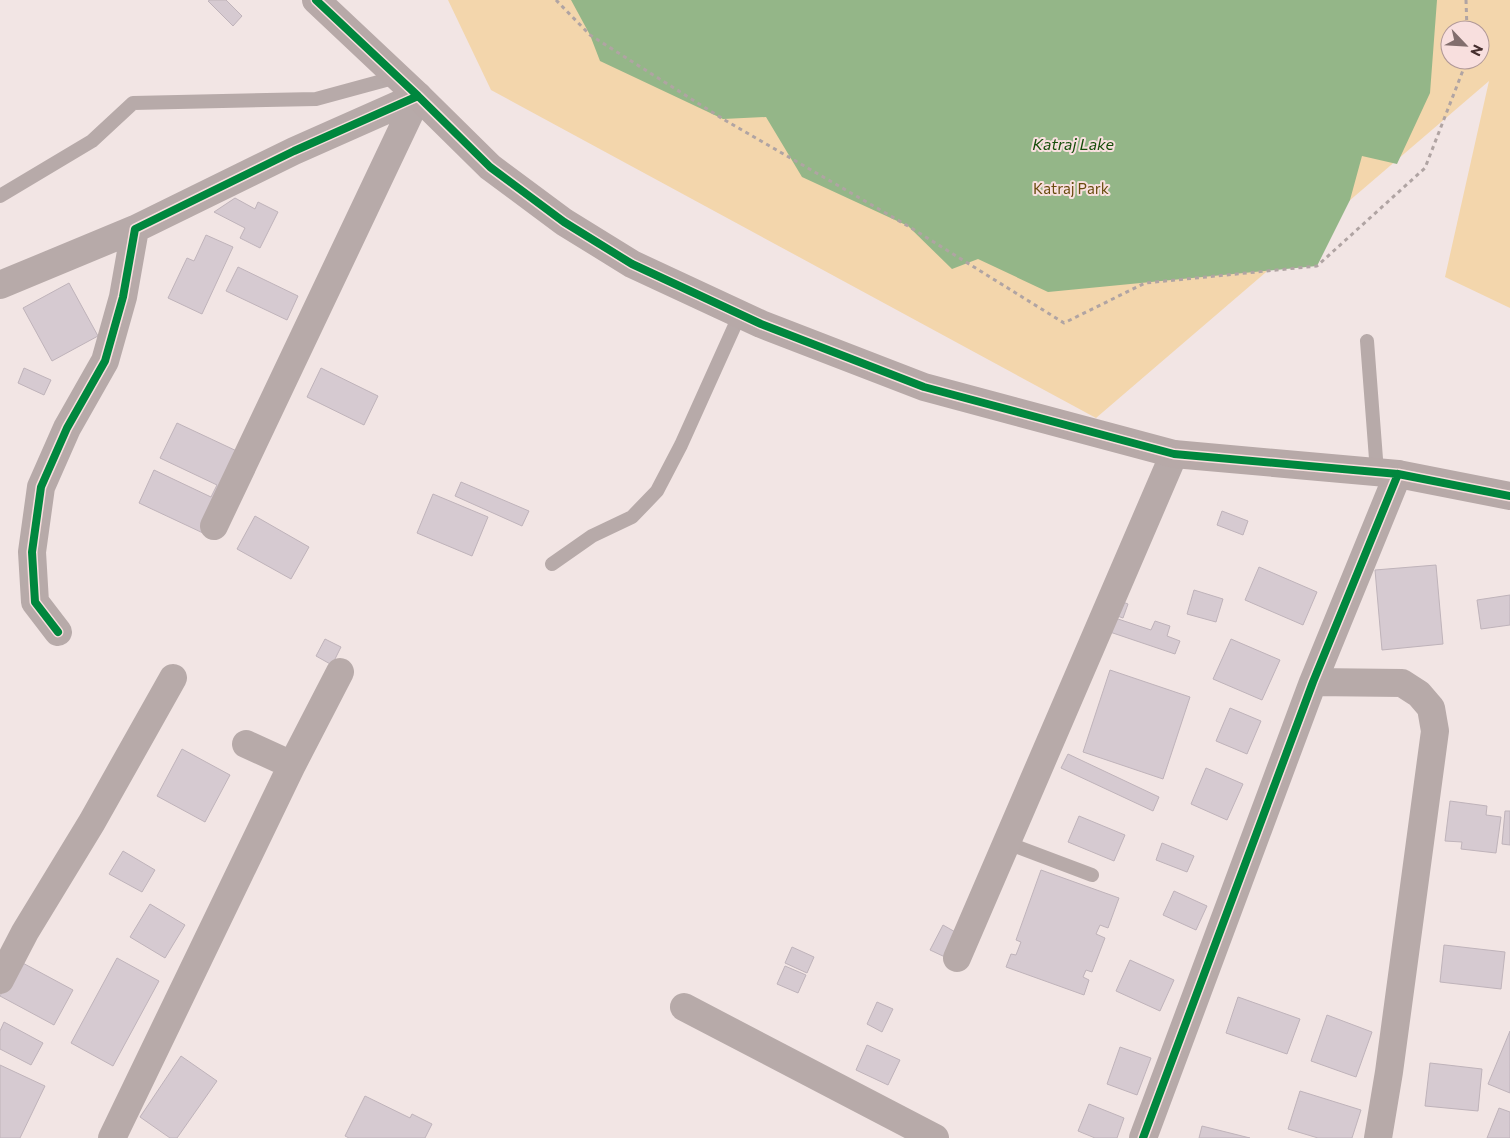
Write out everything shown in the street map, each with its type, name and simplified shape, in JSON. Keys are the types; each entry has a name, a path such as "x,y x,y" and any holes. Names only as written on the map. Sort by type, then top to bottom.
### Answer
{"street":[{"path":"316,0 490,167 564,222 632,264 761,324 924,387 1174,454 1388,473 1510,496"},
{"path":"0,285 135,229 294,151 418,96"},
{"path":"214,526 418,96"},
{"path":"58,632 35,602 32,552 41,486 68,428 105,361 124,297 135,229"},
{"path":"957,958 1174,454"},
{"path":"1143,1138 1313,682 1388,473"},
{"path":"112,1138 292,765 340,672"},
{"path":"0,980 25,932 92,822 173,678"},
{"path":"1313,682 1402,683 1419,694 1431,708 1435,731 1389,1072 1378,1138"},
{"path":"246,744 292,765"},
{"path":"684,1007 935,1138"}],"lane":[{"path":"0,196 92,141 133,103 316,99 397,77"},
{"path":"552,564 592,536 632,517 657,492 681,445 740,314"},
{"path":"1366,340 1388,473"},
{"path":"1006,843 1092,875"}],"path":[{"path":"556,0 590,35 723,119 908,226 1064,323 1146,283 1317,266 1425,168 1462,70"},
{"path":"1466,0 1467,20"}],"green space":[{"name":"Katraj Lake","path":"448,0 1510,0 1510,308 1445,277 1489,81 1096,418 491,90"}],"water":[{"name":"Katraj Lake","path":"571,0 1437,0 1430,93 1397,164 1362,156 1350,200 1317,266 1048,292 978,259 952,269 908,226 802,177 766,117 723,119 600,61 590,35"}],"building":[{"path":"226,0 242,16 233,26 208,1"},
{"path":"235,198 255,209 258,202 278,212 260,248 240,238 245,228 214,212"},
{"path":"206,235 233,247 202,314 168,298 187,258 194,261"},
{"path":"238,267 298,296 287,320 226,291"},
{"path":"69,283 98,336 52,361 23,308"},
{"path":"24,368 51,380 44,395 18,383"},
{"path":"321,368 378,396 364,425 307,397"},
{"path":"177,423 241,453 203,533 139,503 154,470 211,497 217,485 160,458"},
{"path":"461,482 529,511 522,526 455,496"},
{"path":"433,494 488,517 472,556 417,533"},
{"path":"1222,511 1248,521 1243,535 1217,525"},
{"path":"255,516 309,547 291,579 237,549"},
{"path":"1436,565 1443,644 1382,650 1375,570"},
{"path":"1259,567 1317,592 1303,625 1245,600"},
{"path":"1194,590 1223,599 1216,622 1187,614"},
{"path":"1510,595 1510,625 1481,629 1477,600"},
{"path":"1115,599 1128,604 1123,618 1109,613"},
{"path":"1106,615 1151,630 1155,621 1170,626 1167,636 1180,641 1175,654 1101,629"},
{"path":"325,639 341,647 332,665 316,656"},
{"path":"1231,639 1280,660 1262,700 1213,679"},
{"path":"1110,670 1190,697 1163,779 1083,752"},
{"path":"1230,708 1261,721 1247,754 1216,741"},
{"path":"182,749 230,775 205,822 157,796"},
{"path":"1068,754 1159,797 1153,811 1061,768"},
{"path":"1206,768 1243,784 1227,820 1191,804"},
{"path":"1450,801 1487,806 1486,815 1501,817 1496,853 1461,849 1462,842 1445,841"},
{"path":"1505,811 1510,811 1510,845 1502,844"},
{"path":"1079,816 1125,835 1114,861 1068,842"},
{"path":"1162,843 1194,856 1187,872 1156,860"},
{"path":"123,851 155,870 142,892 109,874"},
{"path":"1041,870 1119,898 1108,928 1100,925 1096,934 1105,938 1092,972 1086,970 1083,977 1089,980 1084,995 1006,967 1011,954 1016,955 1021,942 1016,940"},
{"path":"1174,891 1207,906 1196,930 1163,915"},
{"path":"150,904 185,925 165,958 130,937"},
{"path":"943,925 957,933 945,957 930,950"},
{"path":"1444,945 1505,952 1501,989 1440,982"},
{"path":"792,947 814,957 807,973 785,963"},
{"path":"117,958 159,981 113,1066 71,1043"},
{"path":"1130,960 1174,980 1160,1011 1116,991"},
{"path":"19,961 73,990 54,1025 0,996"},
{"path":"785,966 806,975 798,993 777,984"},
{"path":"1238,997 1300,1019 1287,1054 1226,1033"},
{"path":"877,1002 893,1009 882,1032 867,1024"},
{"path":"1327,1015 1372,1032 1356,1077 1311,1061"},
{"path":"4,1022 43,1043 31,1065 0,1049 0,1031"},
{"path":"1510,1031 1510,1093 1488,1084"},
{"path":"867,1045 900,1060 888,1085 856,1070"},
{"path":"1120,1047 1151,1058 1137,1095 1107,1084"},
{"path":"181,1056 217,1081 177,1138 170,1138 140,1117"},
{"path":"1430,1063 1482,1069 1478,1111 1425,1106"},
{"path":"0,1065 45,1086 20,1138 0,1138"},
{"path":"1300,1091 1361,1110 1352,1138 1318,1138 1288,1129"},
{"path":"365,1096 410,1118 412,1114 432,1124 425,1138 349,1138 345,1136"},
{"path":"1089,1104 1124,1118 1117,1138 1095,1138 1078,1131"},
{"path":"1499,1108 1510,1112 1510,1138 1487,1138"},
{"path":"1202,1126 1250,1138 1199,1138"}],"cycle path":[{"path":"316,0 490,167 564,222 632,264 761,324 924,387 1174,454 1398,474 1510,496"},
{"path":"58,632 35,602 32,552 41,487 67,428 105,361 123,297 135,229 294,151 418,96"},
{"path":"1143,1138 1313,682 1398,474"}],"park label":[{"name":"Katraj Park","path":"1071,189"}]}
